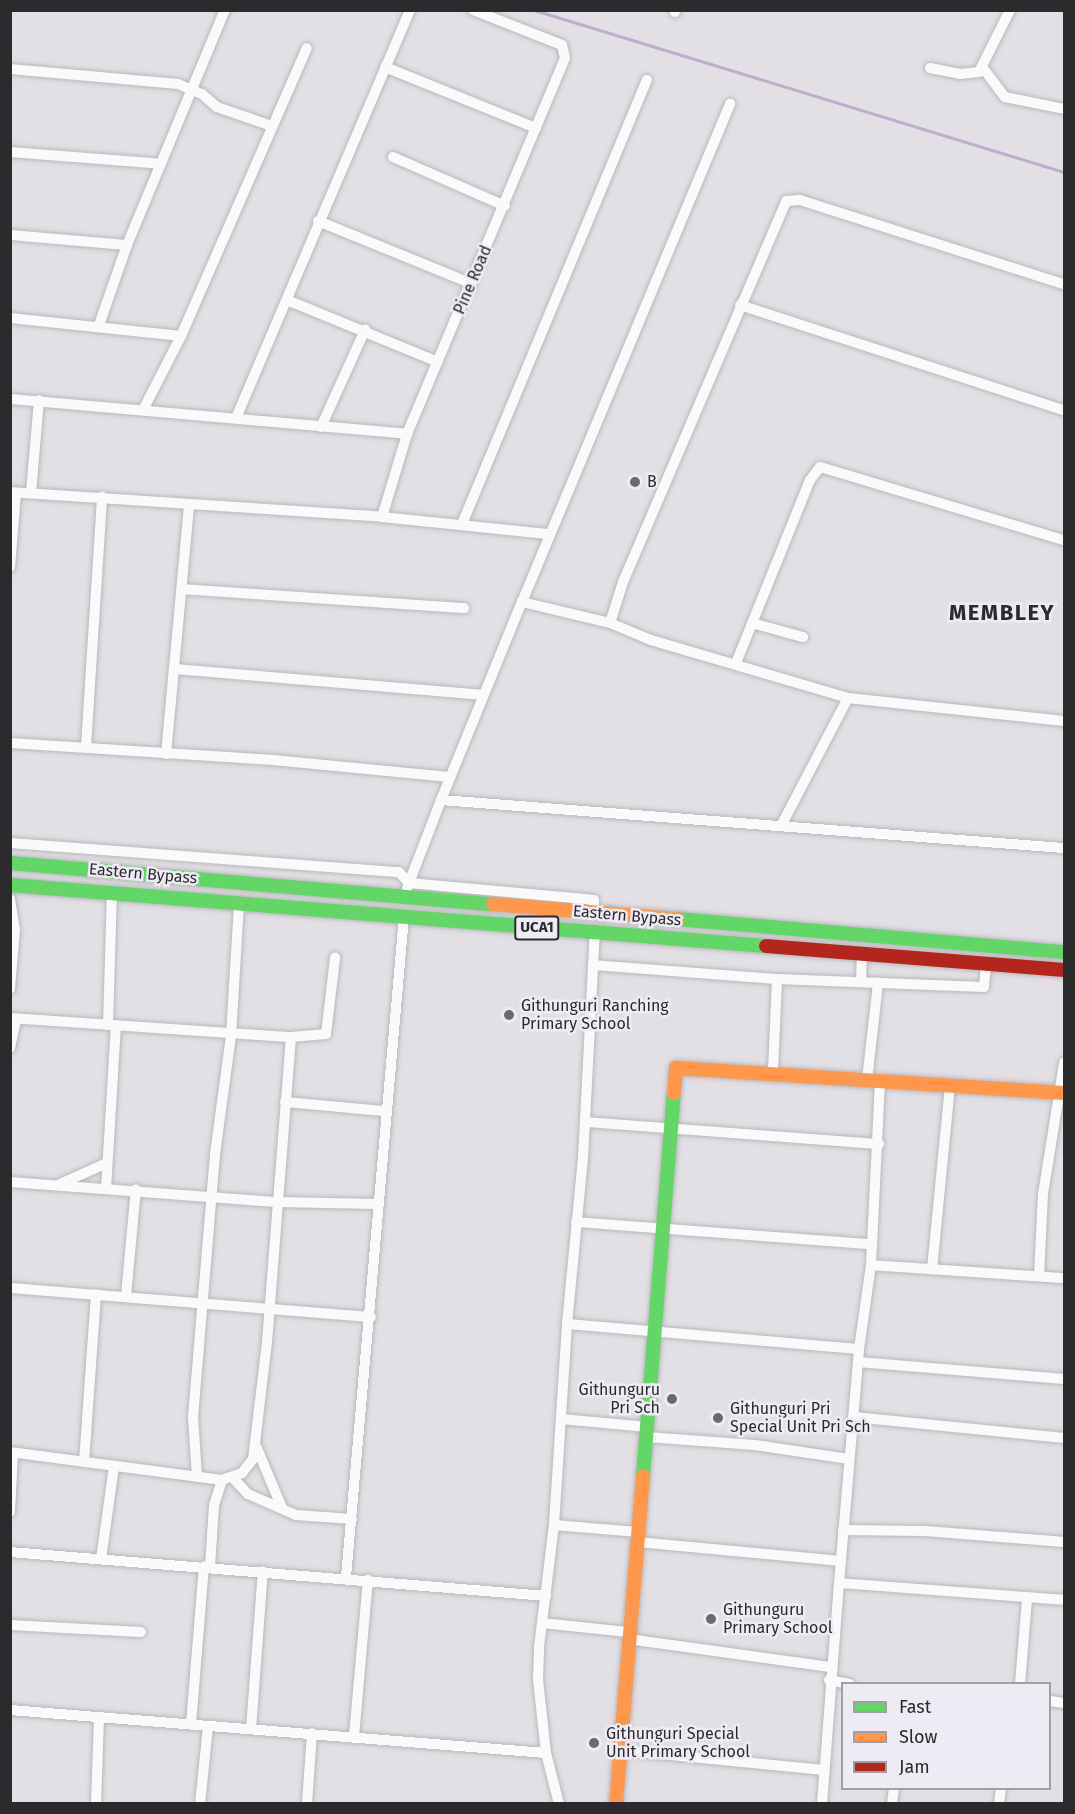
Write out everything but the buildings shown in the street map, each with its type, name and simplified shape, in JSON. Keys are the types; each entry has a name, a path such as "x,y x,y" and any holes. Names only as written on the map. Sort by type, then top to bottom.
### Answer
{"main road":[{"name":"Eastern Bypass","path":"10,863 264,883 407,888 471,900 594,913 1065,952"},
{"name":"Eastern Bypass","path":"10,885 1065,970"},
{"path":"468,922 471,900"},
{"path":"616,1803 676,1068 773,1072 1062,1093"}],"street":[{"path":"99,325 127,245 225,10"},
{"path":"236,418 318,221 410,10"},
{"name":"Pine Road","path":"382,517 407,434 505,206 565,58 562,45 473,10"},
{"path":"930,68 971,75 983,68 1010,10"},
{"path":"142,410 181,336 307,48"},
{"path":"385,67 536,128"},
{"path":"983,68 1005,96 1065,109"},
{"path":"10,69 150,80 191,89 217,107 272,126"},
{"path":"462,524 646,80"},
{"path":"407,888 547,534 730,104"},
{"path":"10,152 161,164"},
{"path":"393,157 505,206"},
{"path":"610,623 623,582 780,208 790,198 1065,284"},
{"path":"318,221 472,284"},
{"path":"10,235 127,245"},
{"path":"286,300 365,330 438,362"},
{"path":"740,305 1065,410"},
{"path":"10,318 99,325 181,336"},
{"path":"321,427 365,330"},
{"path":"10,399 407,434"},
{"path":"31,493 39,400"},
{"path":"736,663 810,480 820,467 1065,540"},
{"path":"10,567 13,493 382,517 547,534"},
{"path":"86,746 102,497"},
{"path":"166,754 189,505"},
{"path":"182,589 464,608"},
{"path":"522,602 610,623 651,640 736,663 848,698 1065,721"},
{"path":"752,623 803,637"},
{"path":"174,669 482,695"},
{"path":"781,826 848,698"},
{"path":"10,743 86,746 449,777"},
{"path":"441,800 1065,848"},
{"path":"10,843 399,872 407,888"},
{"path":"264,883 267,863"},
{"path":"407,888 594,900 594,913"},
{"path":"106,1188 112,1025 112,893"},
{"path":"10,899 15,929 10,989"},
{"path":"197,1478 193,1417 211,1196 231,1035 239,904"},
{"path":"346,1577 371,1317 376,1204 384,1111 404,917"},
{"path":"559,1803 546,1753 538,1679 542,1623 554,1526 567,1324 586,1122 595,932"},
{"path":"861,982 862,954"},
{"path":"10,1048 13,1019 231,1035 326,1034 335,958"},
{"path":"593,965 777,979 984,987 986,963"},
{"path":"773,1072 777,979"},
{"path":"822,1803 830,1667 859,1349 871,1264 879,1144 873,1081 878,983"},
{"path":"191,1724 214,1505 227,1479 248,1466 256,1446 270,1307 291,1036"},
{"path":"1038,1276 1043,1194 1062,1093 1065,1063"},
{"path":"932,1269 950,1085"},
{"path":"285,1102 384,1111"},
{"path":"586,1122 879,1144"},
{"path":"59,1185 107,1163"},
{"path":"10,1182 136,1189 278,1202 376,1204"},
{"path":"126,1296 136,1189"},
{"path":"576,1222 662,1231 872,1244"},
{"path":"871,1264 1065,1278"},
{"path":"10,1288 204,1301 371,1317"},
{"path":"84,1462 96,1294"},
{"path":"567,1324 859,1349"},
{"path":"858,1362 1065,1379"},
{"path":"854,1417 1065,1438"},
{"path":"561,1419 849,1460"},
{"path":"256,1446 282,1508"},
{"path":"10,1512 12,1453 197,1478 227,1479 248,1494 307,1517 352,1519"},
{"path":"101,1559 114,1467"},
{"path":"554,1526 841,1561"},
{"path":"843,1530 1065,1542"},
{"path":"10,1552 263,1570 546,1596"},
{"path":"251,1729 263,1570"},
{"path":"354,1736 368,1580"},
{"path":"839,1582 1065,1600"},
{"path":"1020,1682 1027,1598"},
{"path":"542,1623 830,1667"},
{"path":"10,1625 141,1632"},
{"path":"829,1680 843,1682"},
{"path":"10,1710 546,1753"},
{"path":"96,1803 99,1717"},
{"path":"200,1803 208,1726"},
{"path":"307,1803 312,1734"},
{"path":"620,1750 824,1770"}],"waterway":[{"path":"534,10 1064,172"}],"traffic: fast":[{"path":"10,863 493,904"},
{"path":"10,885 766,946"},
{"path":"677,919 1064,952"},
{"path":"643,1476 674,1093"}],"traffic: slow":[{"path":"493,904 677,919"},
{"path":"674,1093 676,1068 1064,1093"},
{"path":"616,1804 643,1476"}],"traffic: jam":[{"path":"766,946 1064,970"}],"place":[{"name":"B","path":"635,482"},
{"name":"Githunguri Ranching Primary School","path":"509,1015"},
{"name":"Githunguru Pri Sch","path":"672,1399"},
{"name":"Githunguri Pri Special Unit Pri Sch","path":"718,1418"},
{"name":"Githunguru Primary School","path":"711,1619"},
{"name":"Githunguri Special Unit Primary School","path":"594,1743"}],"district":[{"name":"MEMBLEY","path":"1002,613"}]}
